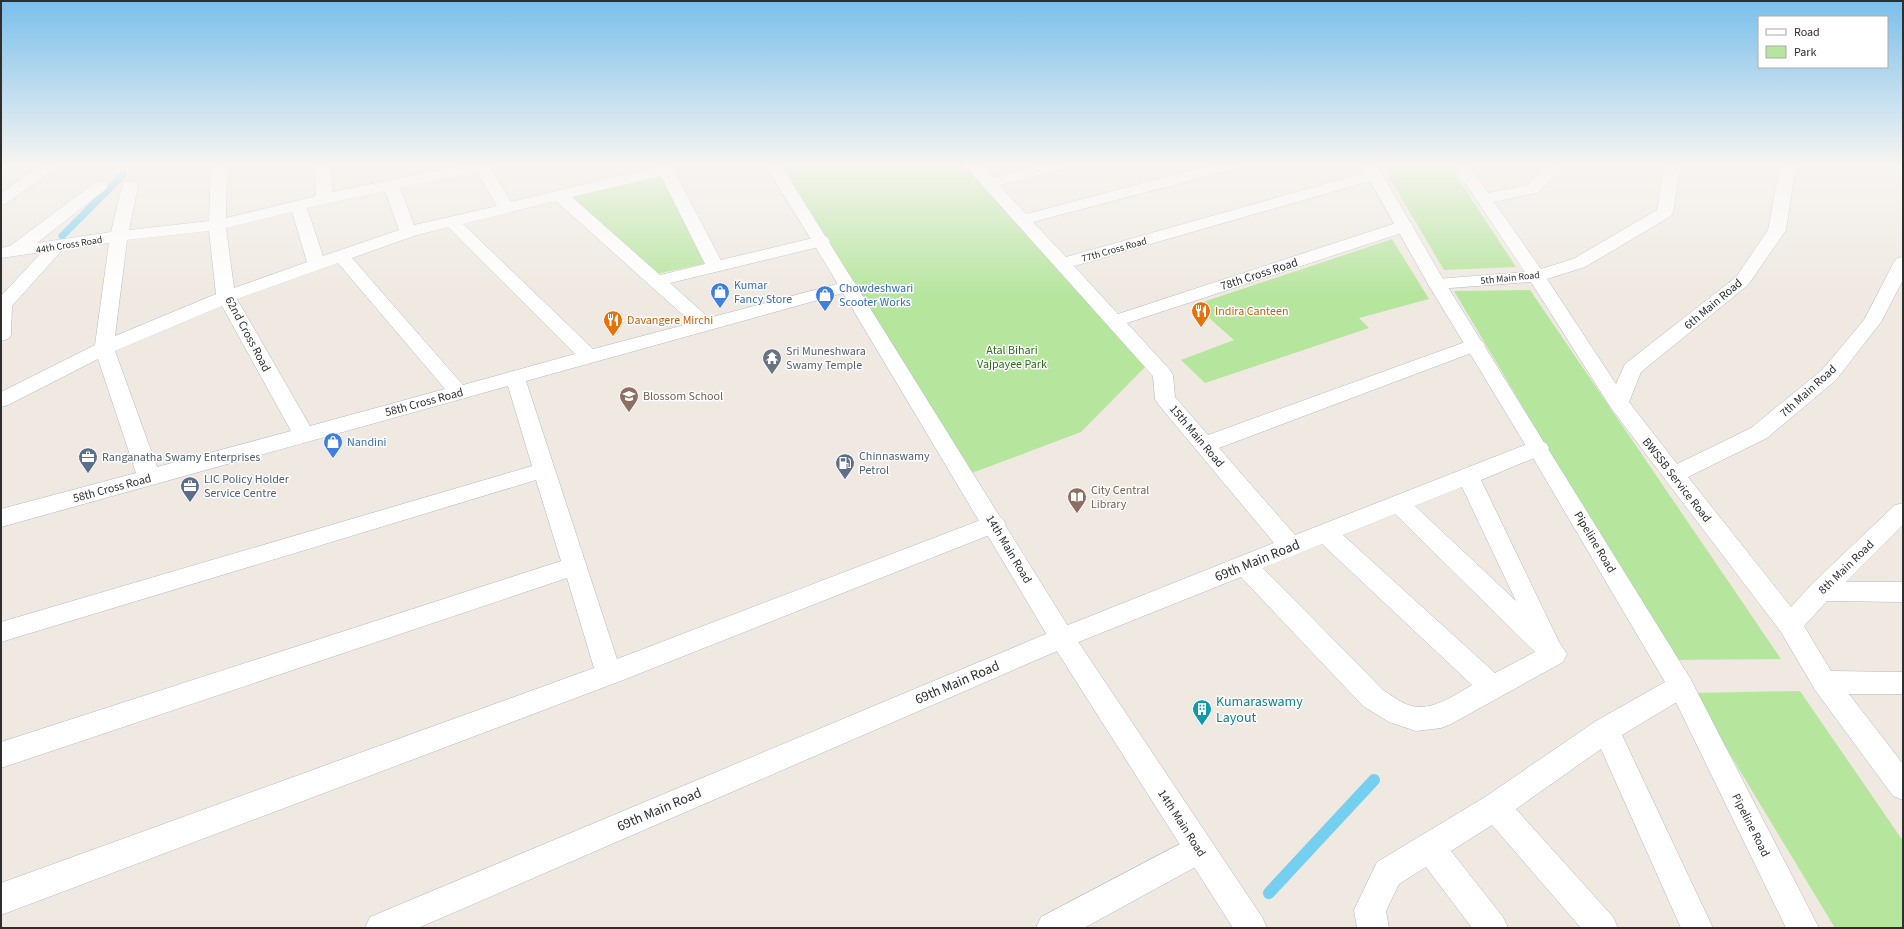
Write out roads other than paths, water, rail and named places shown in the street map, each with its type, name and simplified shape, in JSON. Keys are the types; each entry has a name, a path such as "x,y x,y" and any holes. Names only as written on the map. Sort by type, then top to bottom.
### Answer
{"street":[{"path":"5,256 70,208"},
{"path":"125,208 119,236 104,348 149,478"},
{"name":"62nd Cross Road","path":"218,208 217,225 226,297 304,435"},
{"name":"44th Cross Road","path":"5,256 119,236 217,225 284,208"},
{"path":"299,208 317,264"},
{"path":"399,208 408,232"},
{"path":"1,400 104,348 226,297 408,232 501,208"},
{"path":"573,208 706,325"},
{"path":"685,208 716,267"},
{"name":"14th Main Road","path":"800,208 994,524 1062,638 1251,928"},
{"name":"15th Main Road","path":"1011,208 1163,375 1165,399 1291,547"},
{"path":"1022,220 1066,208"},
{"name":"77th Cross Road","path":"1062,264 1246,208"},
{"name":"Pipeline Road","path":"1395,208 1437,284 1538,448 1681,686 1803,928"},
{"name":"BWSSB Service Road","path":"1490,208 1537,276 1618,403 1672,475 1790,625 1824,682 1900,778"},
{"name":"5th Main Road","path":"1437,284 1537,276 1579,263 1665,212 1666,208"},
{"name":"6th Main Road","path":"1618,403 1632,369 1742,281 1777,230 1781,208"},
{"path":"451,221 589,357"},
{"name":"78th Cross Road","path":"1114,321 1405,226"},
{"path":"656,281 821,241"},
{"path":"1,335 3,305 57,246"},
{"path":"341,256 458,392"},
{"name":"7th Main Road","path":"1672,475 1759,433 1830,375 1872,322 1903,262"},
{"name":"58th Cross Road","path":"1,518 848,286"},
{"path":"1204,445 1475,345"},
{"path":"515,377 609,674"},
{"name":"69th Main Road","path":"381,928 1062,638 1538,448"},
{"path":"1,632 544,470"},
{"path":"1468,476 1554,654"},
{"path":"1398,504 1554,654"},
{"name":"8th Main Road","path":"1790,625 1821,591 1903,511"},
{"path":"1,899 609,674 994,524"},
{"path":"1325,533 1493,688"},
{"path":"1878,535 1903,535"},
{"path":"1245,565 1373,698 1399,714 1416,719 1441,716 1554,654"},
{"path":"1,755 575,566"},
{"path":"1821,591 1903,592"},
{"path":"1824,682 1903,683"},
{"path":"1373,928 1370,910 1388,873 1495,807 1606,730 1681,686"},
{"path":"1606,730 1697,928"},
{"path":"1495,807 1602,928"},
{"path":"1430,848 1492,928"},
{"path":"1052,928 1199,849"}],"waterway":[{"path":"62,236 90,208"},
{"path":"1269,893 1374,780"}],"place":[{"name":"Kumar Fancy Store","path":"720,309"},
{"name":"Chowdeshwari Scooter Works","path":"825,312"},
{"name":"Indira Canteen","path":"1201,328"},
{"name":"Davangere Mirchi","path":"613,337"},
{"name":"Sri Muneshwara Swamy Temple","path":"772,375"},
{"name":"Blossom School","path":"629,413"},
{"name":"Nandini","path":"333,459"},
{"name":"Ranganatha Swamy Enterprises","path":"88,474"},
{"name":"Chinnaswamy Petrol","path":"845,480"},
{"name":"LIC Policy Holder Service Centre","path":"190,503"},
{"name":"City Central Library","path":"1077,514"},
{"name":"Kumaraswamy Layout","path":"1202,726"}],"park label":[{"name":"Atal Bihari Vajpayee Park","path":"1012,357"}]}
